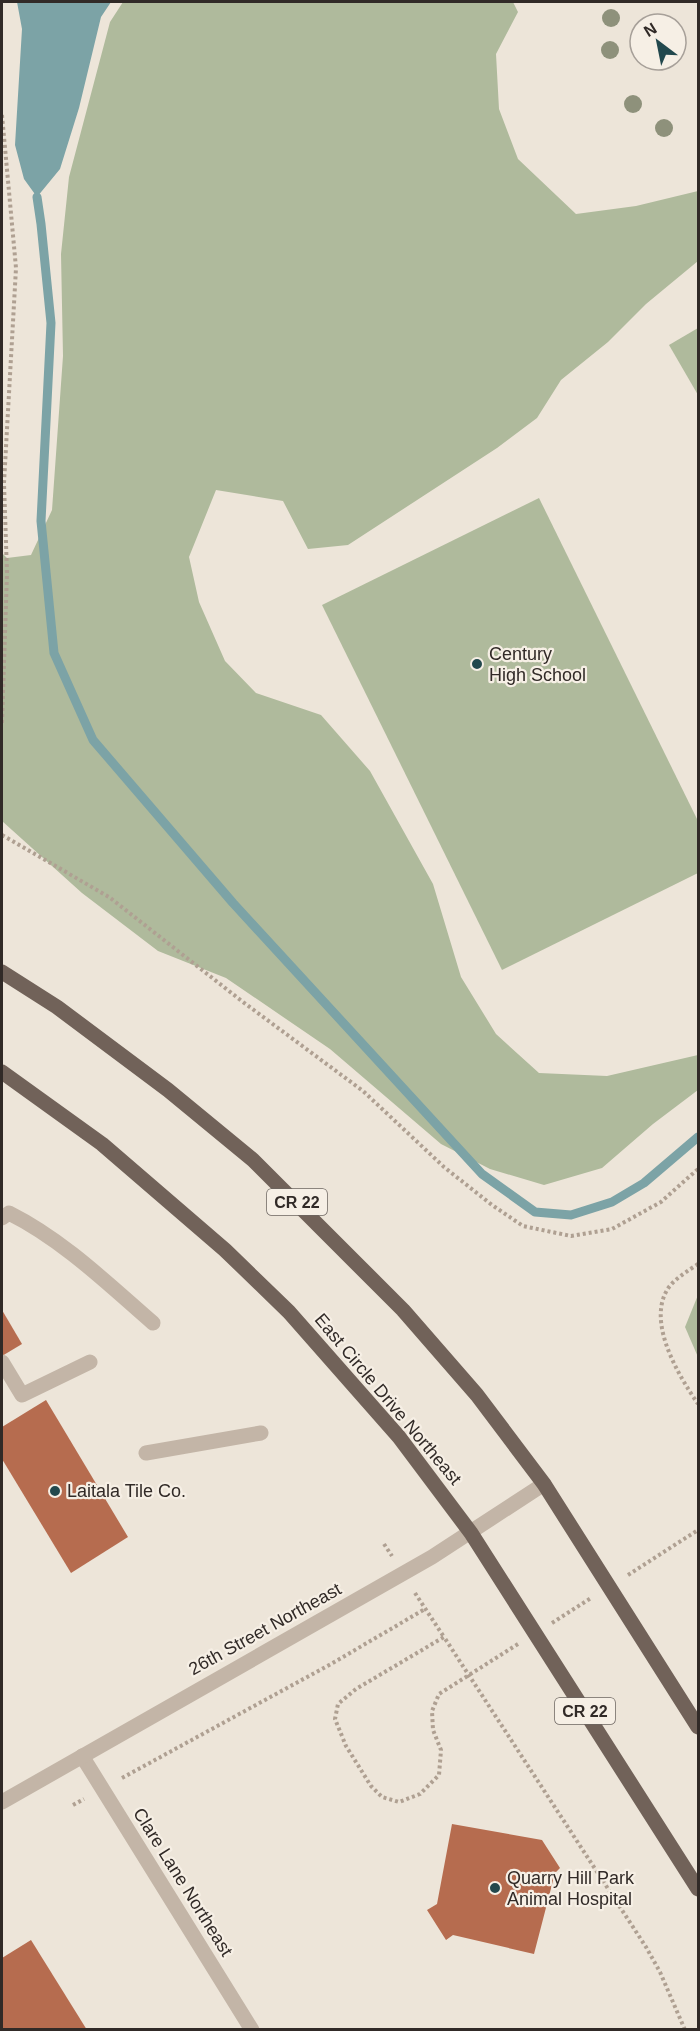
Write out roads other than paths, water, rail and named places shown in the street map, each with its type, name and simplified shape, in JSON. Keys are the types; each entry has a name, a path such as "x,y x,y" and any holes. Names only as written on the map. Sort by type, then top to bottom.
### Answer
{"main road":[{"name":"CR 22","path":"2,972 57,1007 168,1090 253,1160 403,1310 477,1395 544,1484 699,1727"},
{"name":"East Circle Drive Northeast","path":"2,1072 102,1144 225,1250 289,1312 344,1372 399,1437 471,1533 699,1889"}],"street":[{"path":"2,1218 9,1214 34,1226 99,1276 153,1323"},
{"path":"2,1362 22,1395 90,1362"},
{"path":"146,1453 261,1432"},
{"name":"26th Street Northeast","path":"2,1802 403,1574 471,1533 544,1484"},
{"name":"Clare Lane Northeast","path":"82,1756 252,2030"}],"water":[{"path":"17,2 111,2 101,17 79,108 60,169 37,197 24,179 15,145 22,29"}],"waterway":[{"path":"37,197 51,323 41,521 54,653 93,740 233,903 482,1174 535,1212 571,1215 612,1202 644,1183 698,1137"}],"place":[{"name":"Century High School","path":"477,664"},
{"name":"Laitala Tile Co.","path":"55,1491"},
{"name":"Quarry Hill Park Animal Hospital","path":"495,1888"}]}
